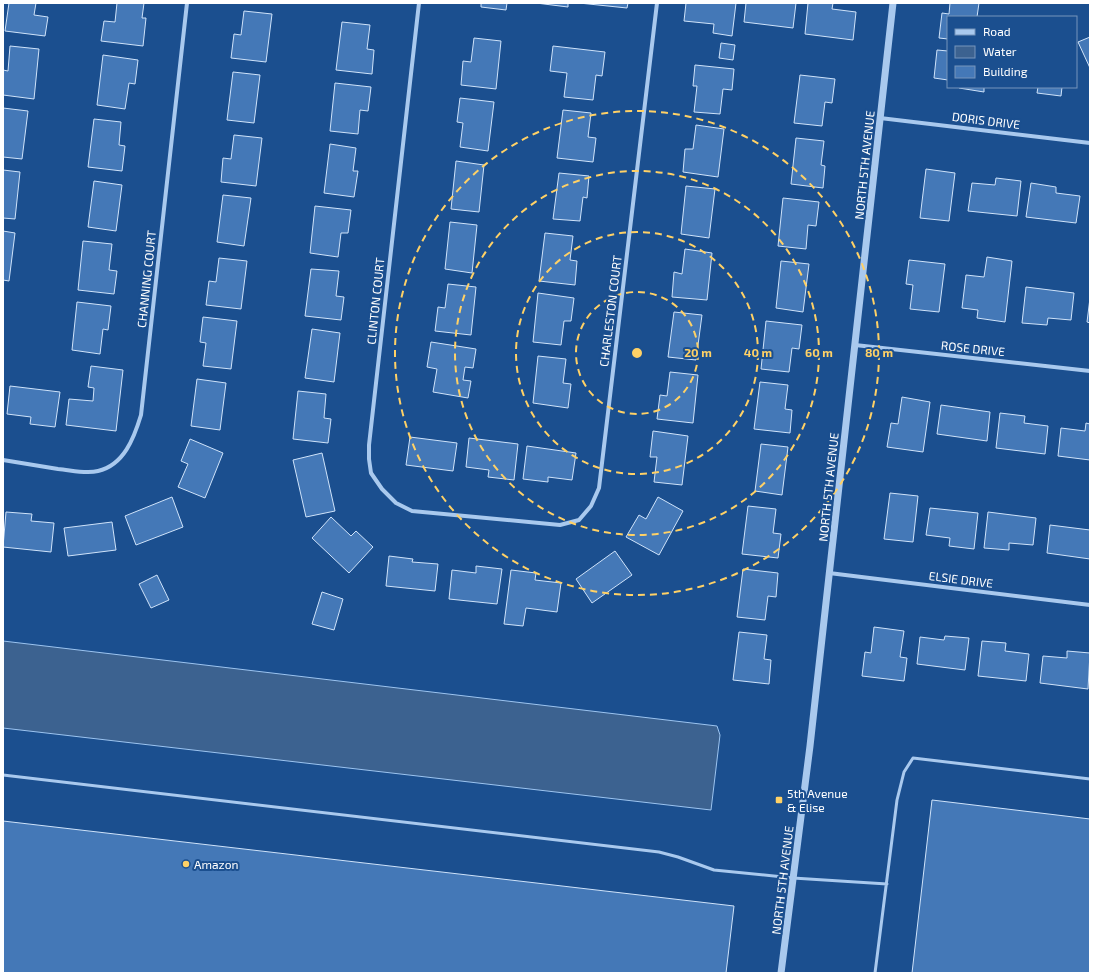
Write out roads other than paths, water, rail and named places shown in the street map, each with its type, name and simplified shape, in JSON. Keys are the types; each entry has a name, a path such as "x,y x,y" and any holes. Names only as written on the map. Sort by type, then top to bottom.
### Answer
{"street":[{"name":"CHANNING COURT","path":"3,460 80,472 98,471 111,466 123,455 133,439 141,415 186,3"},
{"name":"CLINTON COURT","path":"419,3 369,459 371,473 382,490 396,503 412,511 484,517"},
{"name":"CHARLESTON COURT","path":"484,517 560,525 578,520 591,506 599,488 657,3"},
{"name":"NORTH 5TH AVENUE","path":"781,973 810,746 893,3"},
{"name":"DORIS DRIVE","path":"880,118 1090,143"},
{"name":"ROSE DRIVE","path":"855,345 1090,371"},
{"name":"ELSIE DRIVE","path":"829,573 1090,605"}],"lane":[{"path":"875,973 897,800 904,772 913,758 1090,779"},
{"path":"3,776 659,852 714,870 793,878 886,884"}],"water":[{"path":"3,641 717,726 720,735 711,810 3,728"}],"place":[{"name":"5th Avenue & Elise","path":"779,800"},
{"name":"Amazon","path":"186,864"}]}
